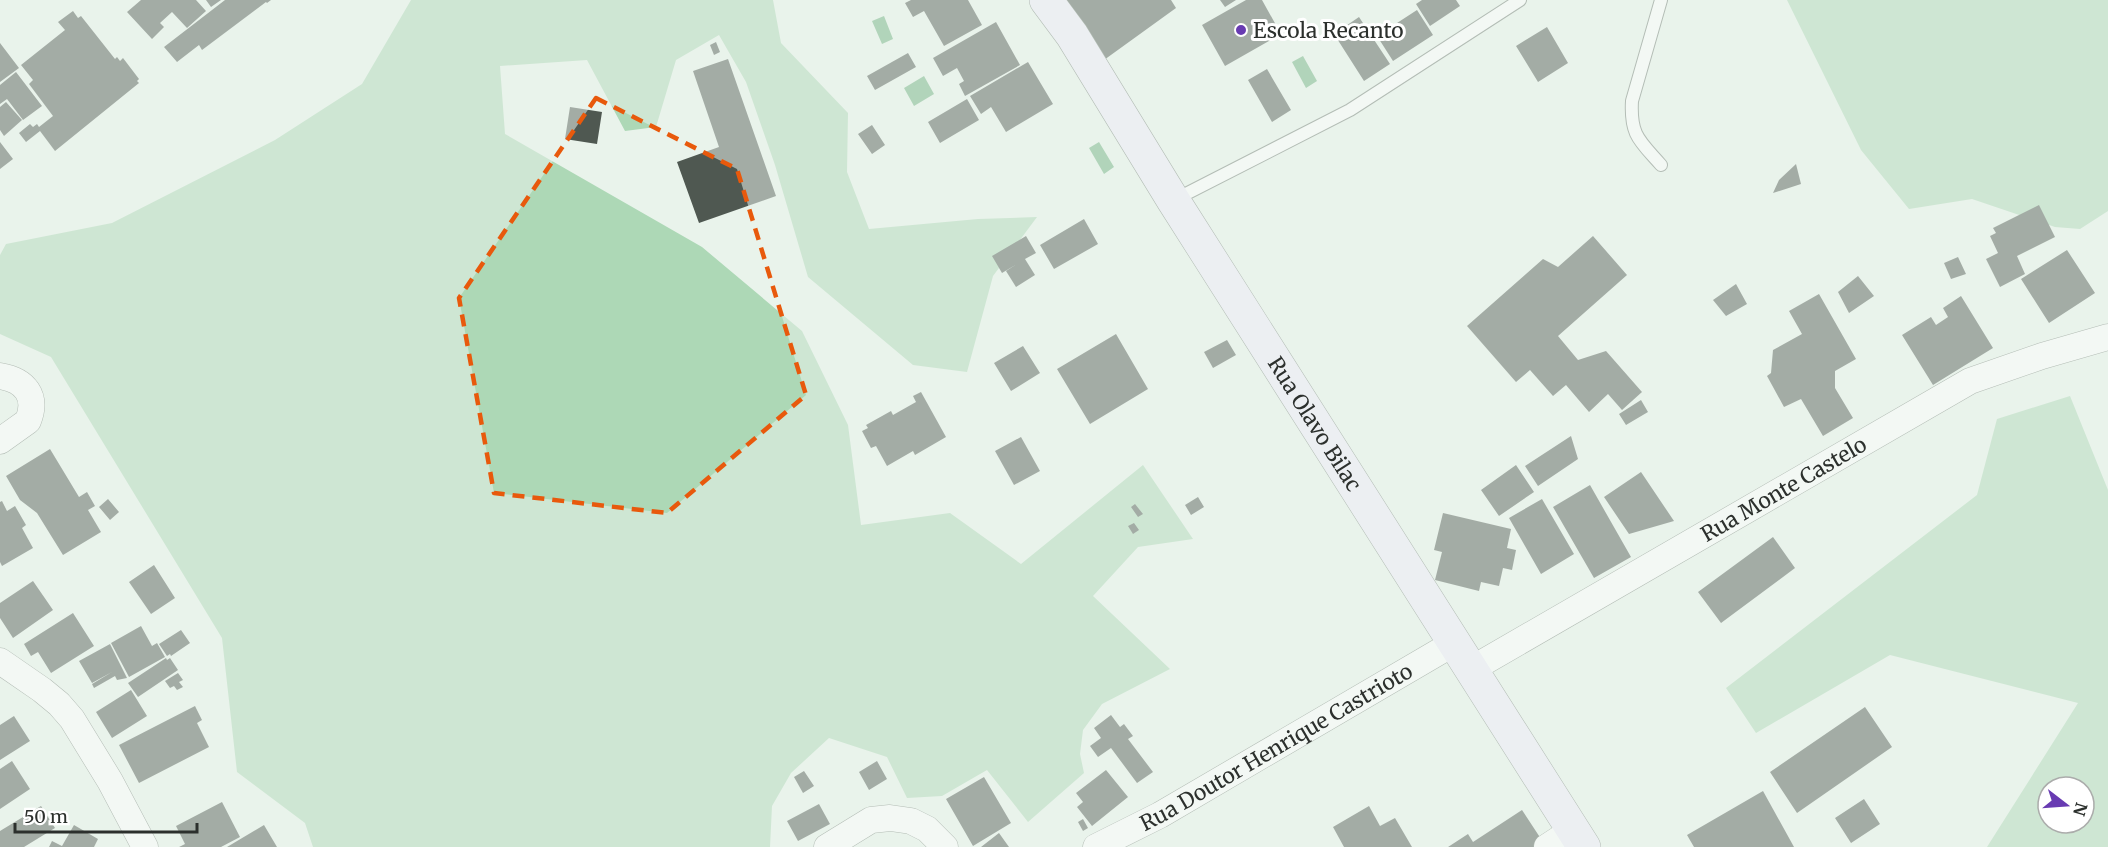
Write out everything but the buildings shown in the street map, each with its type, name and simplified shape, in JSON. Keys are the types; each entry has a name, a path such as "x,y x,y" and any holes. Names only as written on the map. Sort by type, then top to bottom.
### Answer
{"main road":[{"name":"Rua Olavo Bilac","path":"1046,0 1072,35 1173,200 1454,643 1568,841"}],"street":[{"name":"Rua Monte Castelo","path":"1470,670 1970,381 2042,356 2108,337"},
{"path":"0,376 13,378 21,383 28,392 31,405 28,421 0,441"},
{"name":"Rua Doutor Henrique Castrioto","path":"1096,847 1160,815 1454,643"},
{"path":"0,661 59,704 72,719 145,847"},
{"path":"827,847 871,820 890,818 911,821 927,829 945,847"}],"lane":[{"path":"1173,200 1350,110 1520,0"},
{"path":"1661,0 1632,102 1631,118 1634,134 1661,165"}],"highlighted area":[{"path":"596,98 737,169 806,395 667,513 494,493 459,298"}],"shaded area":[{"path":"411,0 773,0 781,43 848,113 847,172 869,229 978,219 1037,217 993,276 967,372 913,365 808,277 775,165 746,82 719,35 676,60 656,127 625,131 587,60 500,66 505,134 702,247 802,331 848,425 861,525 950,513 1021,564 1143,465 1193,539 1138,547 1093,596 1170,669 1102,704 1083,730 1080,754 1084,773 1028,822 987,770 942,796 907,798 887,757 829,738 791,773 772,806 770,847 313,847 305,823 237,772 222,638 51,357 0,334 0,255 6,244 112,223 275,140 362,84"},
{"path":"1787,0 2108,0 2108,211 2080,229 2055,227 1972,199 1909,209 1861,150"},
{"path":"884,16 893,39 882,44 872,21"},
{"path":"1303,56 1317,81 1306,88 1292,62"},
{"path":"924,76 934,94 914,106 904,88"},
{"path":"1099,142 1114,167 1104,174 1089,148"},
{"path":"2070,396 2108,490 2108,847 1987,847 2078,703 1890,655 1756,733 1726,688 1977,495 1997,419"}],"place":[{"name":"Escola Recanto","path":"1241,30"}]}
